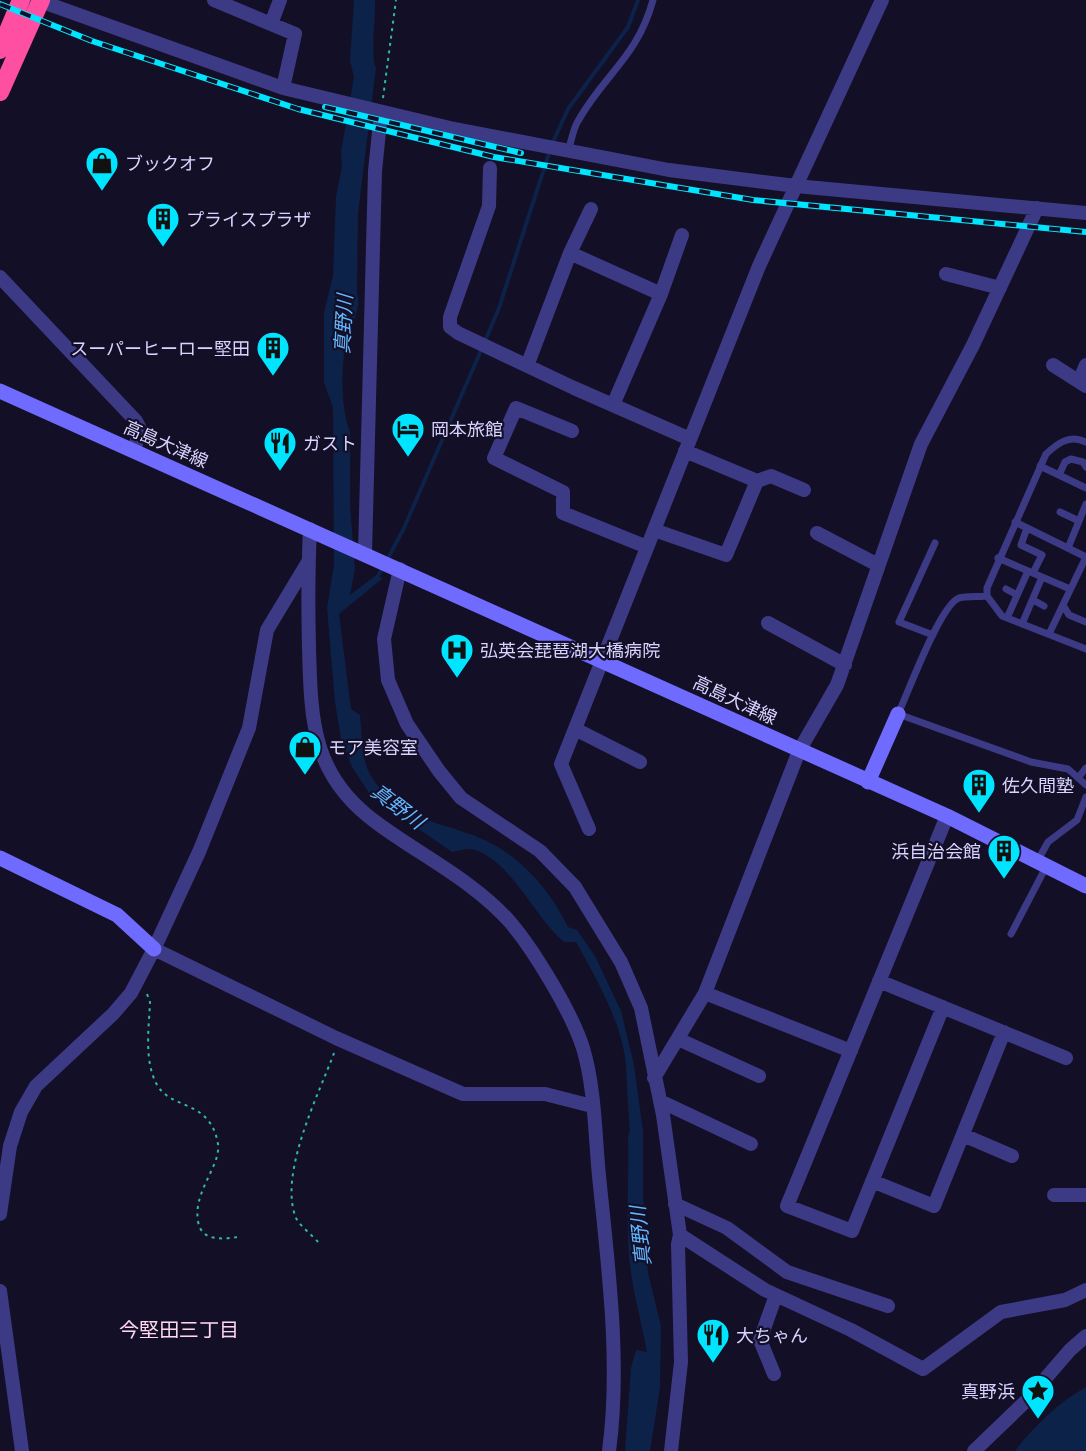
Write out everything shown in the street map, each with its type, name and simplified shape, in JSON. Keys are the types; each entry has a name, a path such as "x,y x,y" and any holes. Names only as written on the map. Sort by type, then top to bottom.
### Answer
{"highway":[{"path":"0,50 21,0"},
{"path":"0,92 39,0"}],"main road":[{"name":"高島大津線","path":"0,391 314,530 946,816 1086,886"},
{"path":"868,782 898,714"},
{"path":"0,858 117,915 154,949"}],"street":[{"path":"39,0 283,88 331,101 568,152 669,170 796,186 1086,213"},
{"path":"214,0 295,34 283,88"},
{"path":"271,24 279,0"},
{"path":"589,829 561,764 759,266 882,0"},
{"path":"365,554 378,111"},
{"path":"490,168 489,206 450,317 450,327 527,366 613,405 757,481 771,476 804,490"},
{"path":"654,1078 705,993 799,751 837,685 845,665 921,444 1000,288 1037,208"},
{"path":"527,366 570,252 591,209"},
{"path":"613,405 661,294 682,235"},
{"path":"570,252 661,294"},
{"path":"946,274 1000,288"},
{"path":"0,277 136,421 140,429 134,451"},
{"path":"1053,365 1083,384 1086,365"},
{"path":"572,431 516,408 494,458 563,492 563,513 647,547"},
{"path":"654,530 726,555 757,481"},
{"path":"314,530 309,560 310,711 327,766 352,804 472,888 510,922 539,964 582,1047 592,1106 611,1326 613,1419 609,1451"},
{"path":"818,534 878,565"},
{"path":"0,1214 10,1146 21,1112 36,1086 113,1014 131,993 154,949 199,852 249,728 267,630 309,560"},
{"path":"400,569 384,639 388,680 407,724 439,771 461,798 540,851 575,887 621,962 641,1008 660,1101 680,1235 678,1244 681,1362 671,1451"},
{"path":"768,622 845,665"},
{"path":"575,729 640,762"},
{"path":"943,1007 852,1231 787,1206 946,816"},
{"path":"154,949 336,1038 463,1094 545,1094 592,1106"},
{"path":"879,981 1066,1058"},
{"path":"705,993 851,1051"},
{"path":"872,1181 934,1206 1004,1032"},
{"path":"678,1039 759,1076"},
{"path":"660,1101 751,1144"},
{"path":"963,1136 1012,1156"},
{"path":"1054,1195 1086,1195"},
{"path":"675,1204 727,1228 787,1272 888,1306"},
{"path":"680,1235 776,1295 851,1330 923,1369 1001,1312 1065,1300 1086,1290"},
{"path":"0,1291 22,1451"},
{"path":"774,1374 760,1340 776,1295"},
{"path":"974,1451 1025,1402 1070,1350 1086,1336"}],"lane":[{"path":"568,152 577,122 632,51 643,33 653,0"},
{"path":"1086,442 1068,439 1057,444 1046,454 989,579 987,596 1002,616 1086,649"},
{"path":"1059,475 1065,462 1071,459 1083,462 1086,467"},
{"path":"1040,466 1086,488"},
{"path":"1068,548 1086,504"},
{"path":"1060,512 1079,521"},
{"path":"1015,522 1086,556 1049,634"},
{"path":"1007,618 1017,595 1042,555 1021,545 1028,528"},
{"path":"933,635 899,622 935,543"},
{"path":"998,558 1070,589"},
{"path":"1077,575 1086,579"},
{"path":"1022,624 1042,577"},
{"path":"1006,589 1017,595"},
{"path":"987,596 958,598 949,606 933,635 898,714 1031,762 1068,769 1086,785"},
{"path":"1032,600 1044,606"},
{"path":"1063,605 1069,615 1086,622"},
{"path":"1078,778 1086,768"},
{"path":"1011,934 1042,863 1048,842 1077,820 1086,797"}],"path":[{"path":"378,111 396,0"},
{"path":"137,980 145,989 150,1002 149,1048 151,1070 157,1086 204,1114 215,1129 219,1150 195,1207 198,1227 207,1237 222,1239 238,1237"},
{"path":"318,1242 296,1218 292,1192 302,1138 311,1106 336,1048 336,1038"}],"water":[{"name":"真野川","path":"354,0 375,0 373,45 376,68 358,213 358,306 346,340 343,368 343,401 350,432 350,505 355,569 350,595 375,576 383,578 339,614 351,709 360,715 365,761 370,774 381,790 394,802 422,818 471,834 500,848 535,877 553,901 568,927 577,930 595,956 621,1011 634,1065 643,1131 643,1196 648,1273 661,1326 660,1388 650,1451 625,1451 631,1368 636,1350 647,1352 629,1256 628,1136 630,1131 626,1066 620,1034 614,1018 576,942 564,942 512,878 488,856 472,849 452,852 371,796 352,767 341,738 335,702 327,608 334,565 333,408 324,382 324,312 333,276 336,196 354,77 350,61"},
{"path":"1086,1387 1086,1451 1015,1451 1048,1415"}],"waterway":[{"path":"485,341 499,308 552,144 568,109 628,27 638,0"},
{"path":"387,560 404,528 482,348"},
{"path":"375,581 383,567"}],"railway":[{"path":"0,4 92,41 298,109 494,157 753,200 1086,232"},
{"path":"325,107 521,153"}],"place":[{"name":"ブックオフ","path":"102,192"},
{"name":"プライスプラザ","path":"163,248"},
{"name":"スーパーヒーロー堅田","path":"273,377"},
{"name":"岡本旅館","path":"408,458"},
{"name":"ガスト","path":"280,472"},
{"name":"弘英会琵琶湖大橋病院","path":"457,679"},
{"name":"モア美容室","path":"305,776"},
{"name":"佐久間塾","path":"979,814"},
{"name":"浜自治会館","path":"1004,880"},
{"name":"大ちゃん","path":"713,1364"},
{"name":"真野浜","path":"1038,1420"}],"district":[{"name":"今堅田三丁目","path":"179,1329"}]}
